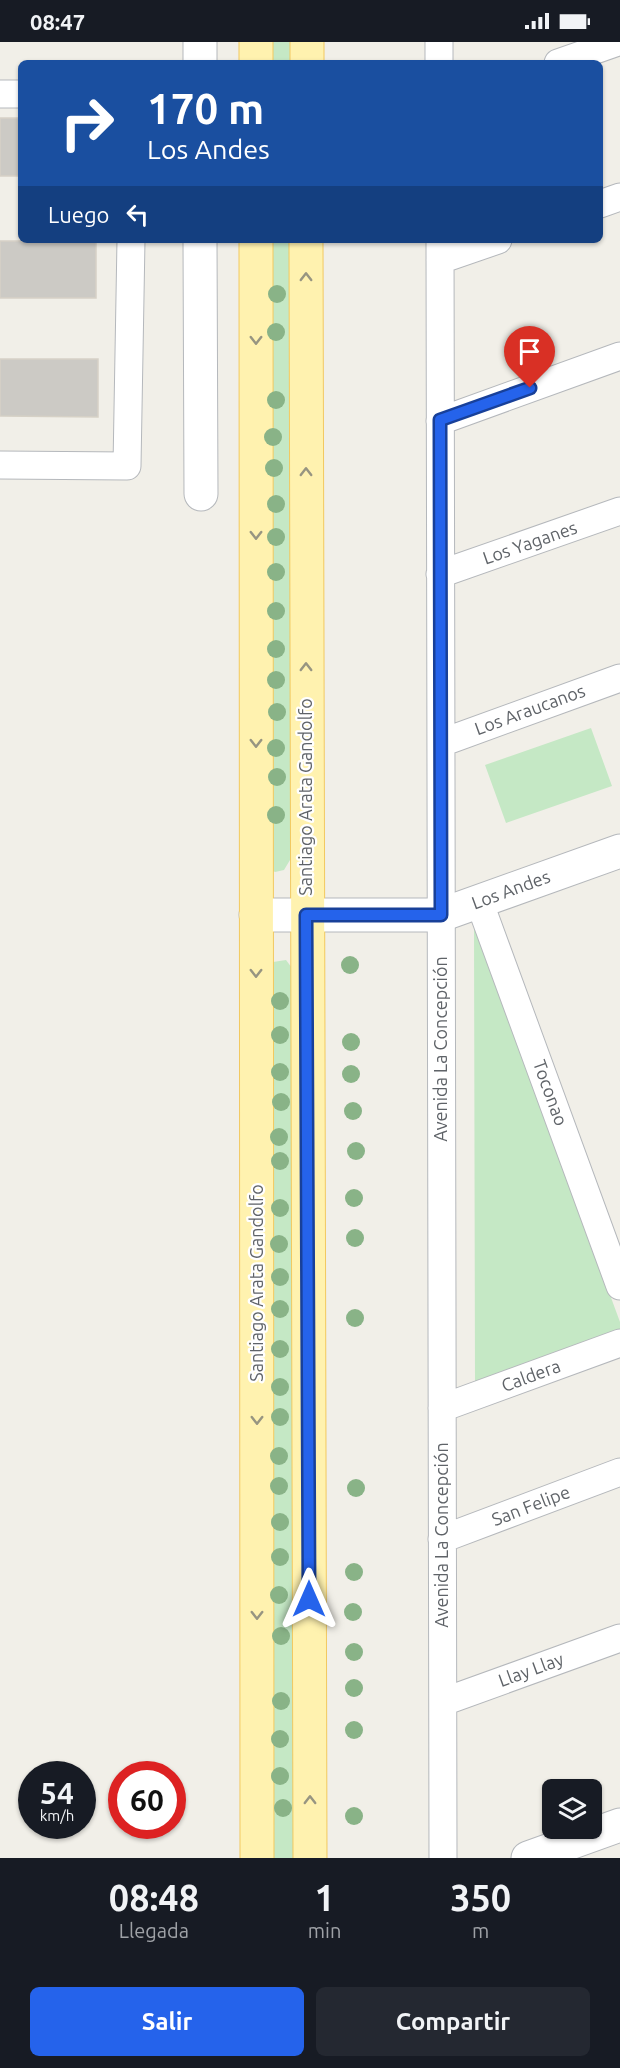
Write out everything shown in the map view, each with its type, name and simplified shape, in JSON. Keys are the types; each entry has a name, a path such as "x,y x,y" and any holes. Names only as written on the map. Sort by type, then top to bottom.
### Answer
{"main road":[{"path":"256,42 256,60"},
{"path":"307,42 307,60"},
{"name":"Santiago Arata Gandolfo","path":"256,243 257,1858"},
{"name":"Santiago Arata Gandolfo","path":"306,243 310,1858"}],"street":[{"path":"200,42 200,60"},
{"path":"438,42 439,60"},
{"path":"567,60 618,42"},
{"path":"0,94 18,94"},
{"path":"603,203 620,197"},
{"path":"0,465 127,466 131,243"},
{"path":"200,243 201,494"},
{"path":"440,250 481,243"},
{"name":"Avenida La Concepción","path":"440,250 443,1858"},
{"path":"440,420 620,356"},
{"name":"Los Yaganes","path":"440,574 620,511"},
{"name":"Los Araucanos","path":"441,742 620,678"},
{"name":"Los Andes","path":"256,915 441,915 620,851"},
{"name":"Toconao","path":"480,901 620,1286"},
{"name":"Caldera","path":"442,1408 620,1343"},
{"name":"San Felipe","path":"442,1539 620,1472"},
{"name":"Llay Llay","path":"443,1702 620,1638"},
{"path":"528,1858 620,1825"}],"green space":[{"path":"268,42 294,42 294,60 268,60"},
{"path":"267,243 293,243 290,860 284,870 275,872 266,866"},
{"path":"591,728 612,786 506,823 485,765"},
{"path":"474,926 620,1322 620,1337 475,1385"},
{"path":"286,960 292,968 296,1858 273,1858 269,968 273,962"}],"building":[{"path":"0,118 18,118 18,176 0,176"},
{"path":"0,241 96,243 96,298 0,298"},
{"path":"0,359 98,359 98,417 0,416"}],"route":[{"path":"309,1599 306,915 441,915 440,420 530,388"}]}
